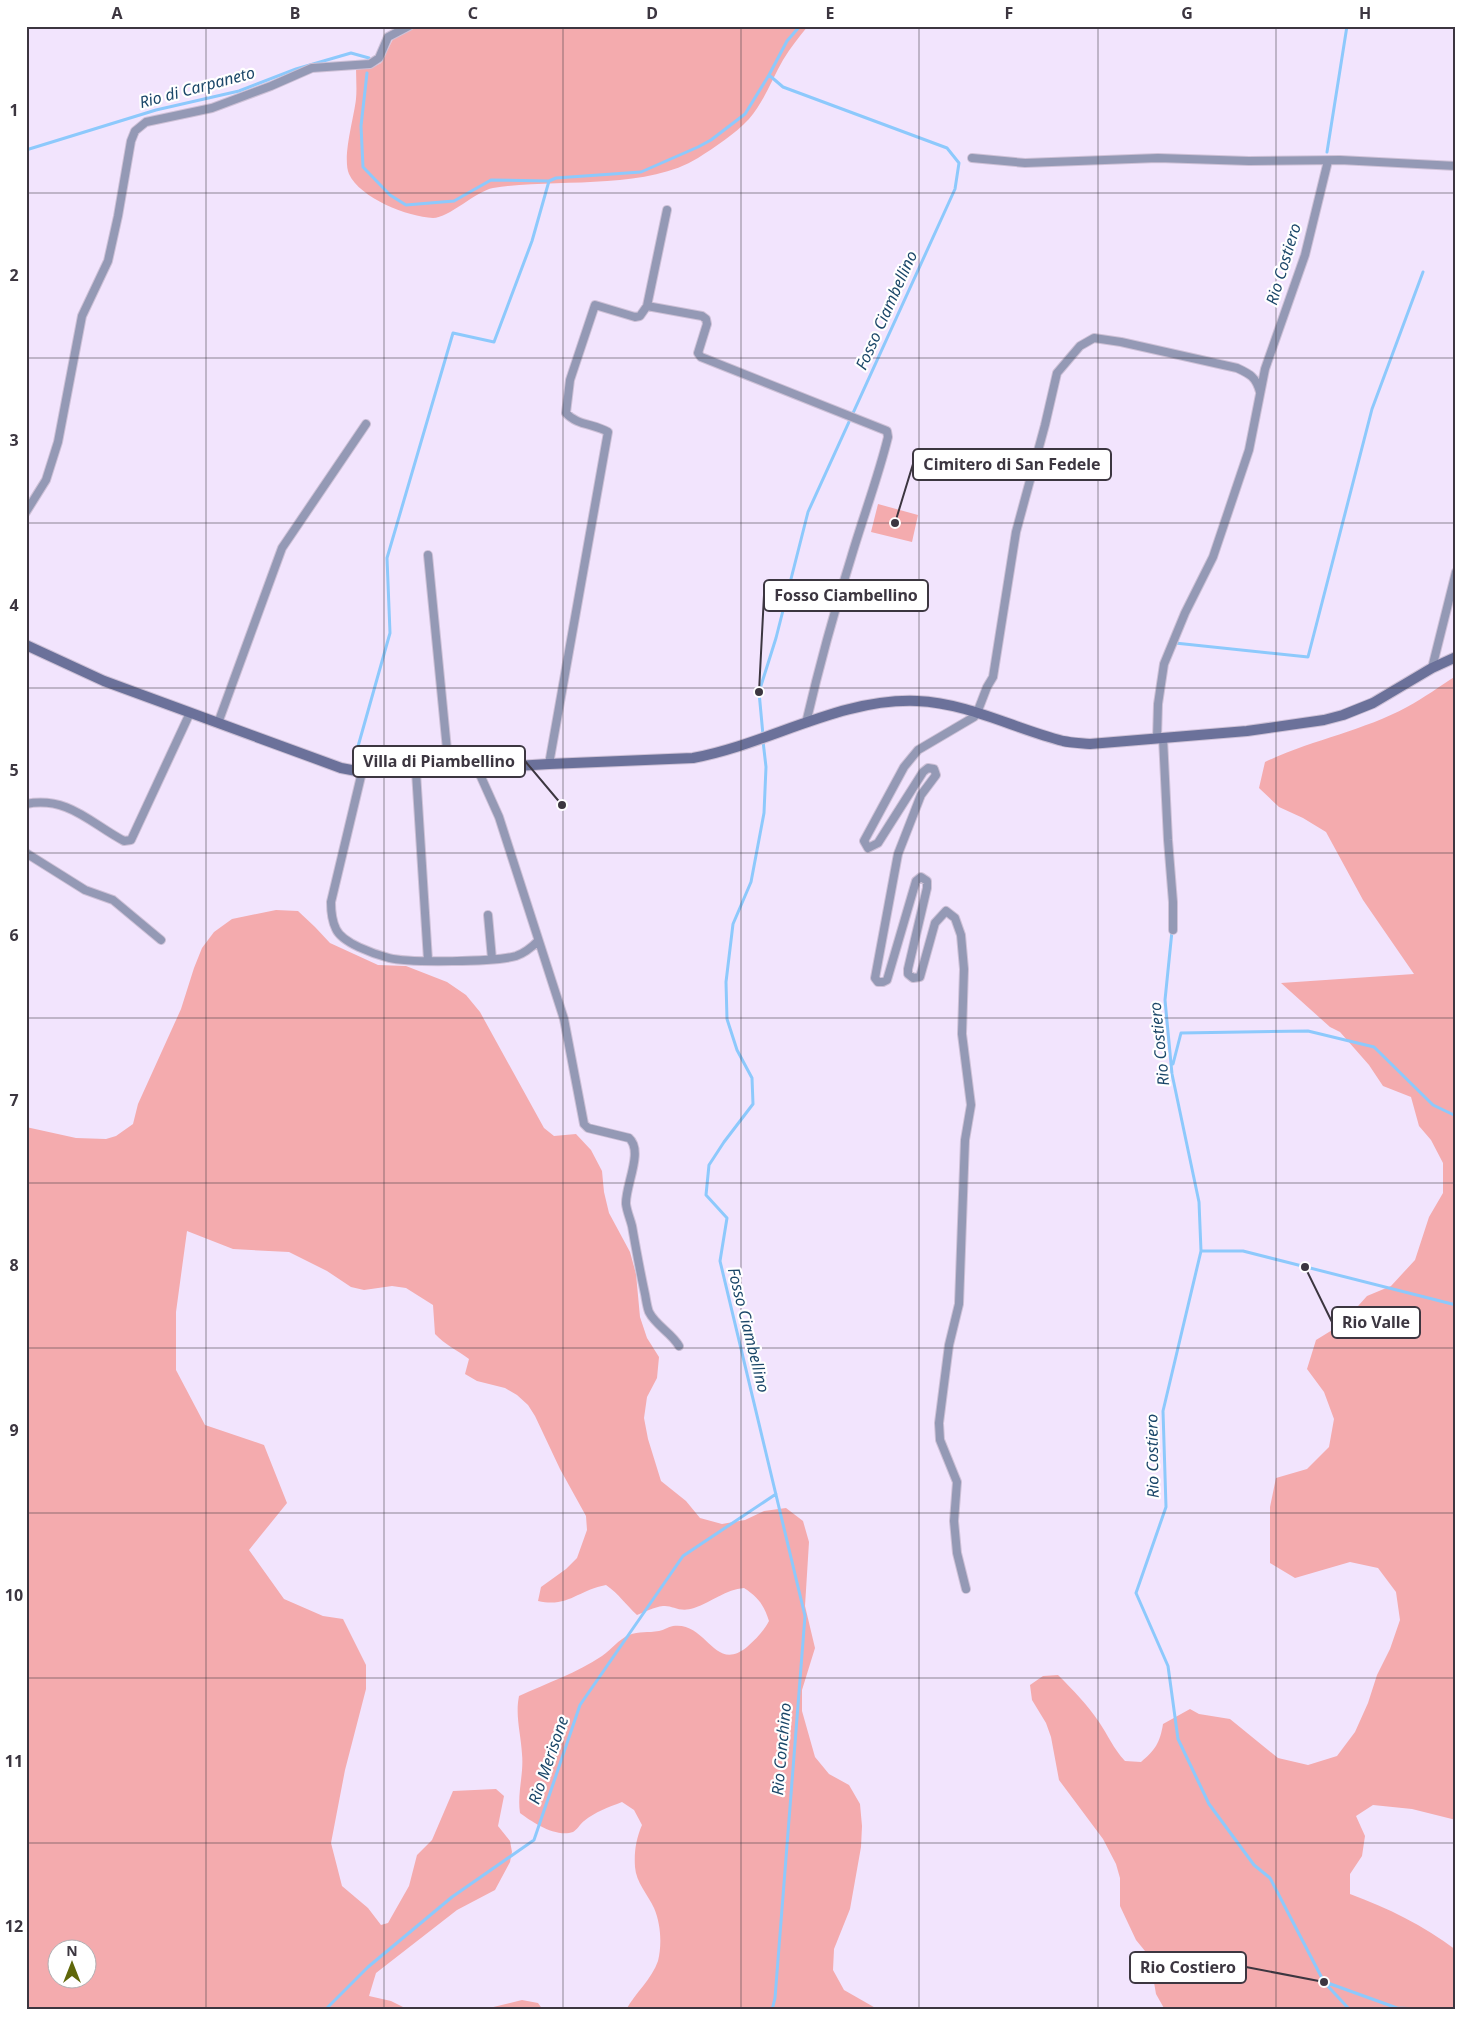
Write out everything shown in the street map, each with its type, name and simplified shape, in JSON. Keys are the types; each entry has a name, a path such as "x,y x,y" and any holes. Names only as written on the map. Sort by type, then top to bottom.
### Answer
{"main road":[{"path":"26,645 104,681 342,768 362,772 416,772 693,758 715,754 763,739 842,711 898,702 941,704 1064,741 1090,744 1275,728 1334,718 1373,704 1432,668 1456,657"}],"street":[{"path":"26,512 46,480 58,442 82,316 108,261 131,141 135,130 146,122 212,108 312,68 370,64 379,58 388,37 409,26"},
{"path":"972,158 1025,163 1158,158 1249,161 1394,161 1456,166"},
{"path":"1173,930 1174,902 1158,704 1164,664 1185,612 1213,557 1249,450 1265,369 1304,255 1328,161"},
{"path":"549,764 608,432 599,426 571,419 566,413 570,380 595,305 634,317 640,316 647,306 667,210"},
{"path":"647,306 702,316 706,319 707,324 698,353 701,357 887,431 888,437 878,475 851,557 819,667 806,723"},
{"path":"966,1589 957,1553 954,1521 957,1482 940,1440 940,1423 949,1346 959,1304 965,1140 971,1105 962,1034 964,969 960,935 955,918 946,911 936,923 920,977 913,978 908,974 927,888 927,881 921,877 916,882 886,980 878,982 875,978 898,854 921,796 936,775 934,769 928,768 923,772 878,843 868,848 864,841 904,767 918,750 977,714 987,687 993,677 1016,532 1057,373 1080,346 1094,338 1222,364 1252,375 1257,381 1260,392"},
{"path":"218,723 282,548 366,424"},
{"path":"428,555 449,770"},
{"path":"1432,668 1456,572"},
{"path":"26,804 40,801 61,804 86,816 124,841 132,840 190,712"},
{"path":"477,768 499,817 523,886 538,941 564,1019 584,1124 588,1128 629,1138 633,1142 635,1152 632,1174 626,1190 626,1203 639,1268 650,1312 662,1329 674,1337 680,1346"},
{"path":"362,772 334,882 331,912 336,930 350,943 390,958 428,960 492,959 515,956 528,951 538,941"},
{"path":"416,772 428,960"},
{"path":"26,853 85,890 113,900 162,940"},
{"path":"488,915 492,959"}],"shaded area":[{"path":"419,26 808,26 779,67 763,98 749,119 718,145 698,158 676,168 652,175 626,179 493,188 486,190 447,214 433,218 398,210 374,198 355,183 347,167 348,148 356,99 356,68 373,67 381,63 393,39"},
{"path":"878,504 918,515 912,542 871,532"},
{"path":"1456,676 1456,1820 1412,1809 1373,1805 1356,1816 1365,1836 1362,1856 1350,1874 1350,1894 1405,1918 1456,1950 1456,2010 1165,2010 1156,1994 1151,1965 1145,1951 1136,1940 1120,1906 1120,1878 1116,1864 1103,1839 1059,1780 1051,1737 1046,1723 1032,1700 1030,1685 1043,1676 1058,1675 1090,1709 1125,1761 1141,1762 1156,1746 1163,1724 1190,1709 1199,1714 1230,1719 1278,1758 1308,1765 1337,1756 1355,1732 1368,1703 1377,1675 1390,1649 1400,1620 1396,1592 1378,1568 1350,1562 1295,1578 1270,1563 1270,1507 1276,1478 1307,1469 1329,1447 1334,1419 1324,1392 1307,1369 1316,1340 1342,1324 1367,1296 1391,1286 1415,1260 1429,1217 1443,1193 1443,1163 1431,1140 1419,1126 1411,1097 1383,1086 1369,1065 1340,1032 1330,1027 1281,983 1414,974 1363,900 1326,832 1303,818 1279,807 1259,788 1265,762 1373,723 1420,700"},
{"path":"276,910 298,911 330,943 378,965 406,966 447,982 466,995 480,1012 544,1128 554,1136 576,1134 591,1150 602,1171 609,1213 630,1252 636,1274 640,1317 647,1338 659,1357 657,1378 647,1397 644,1418 648,1439 661,1481 686,1501 700,1518 722,1524 745,1520 764,1511 786,1508 803,1521 809,1542 805,1606 815,1648 802,1690 802,1711 815,1757 829,1774 849,1785 860,1804 862,1826 861,1847 850,1909 834,1949 833,1970 844,1990 879,2010 626,2010 655,1968 660,1948 660,1935 656,1914 640,1883 635,1867 636,1846 642,1825 634,1810 622,1802 602,1810 583,1822 573,1832 566,1833 559,1833 545,1828 520,1813 519,1798 522,1761 518,1718 519,1696 582,1668 602,1656 625,1637 636,1633 659,1631 673,1626 685,1627 694,1631 718,1651 726,1654 736,1654 754,1641 769,1621 763,1606 757,1598 744,1588 725,1593 694,1608 684,1610 663,1606 637,1615 606,1585 557,1602 538,1601 541,1587 566,1569 577,1558 587,1530 586,1516 528,1405 517,1395 505,1388 477,1381 465,1374 469,1359 435,1334 433,1305 406,1288 392,1286 364,1290 351,1287 327,1271 289,1252 233,1249 187,1231 176,1312 176,1370 205,1425 264,1445 287,1503 249,1550 284,1599 323,1616 343,1619 366,1665 366,1689 345,1770 331,1843 342,1886 368,1908 381,1925 388,1923 409,1886 417,1855 432,1840 453,1791 496,1789 504,1796 498,1826 510,1841 512,1852 510,1862 495,1890 457,1910 376,1973 369,1996 391,2001 409,2010 26,2010 26,1127 76,1138 106,1139 116,1136 133,1124 138,1104 181,1009 202,948 214,932 232,919"},
{"path":"522,2000 538,2003 543,2010 481,2010"}],"waterway":[{"name":"Fosso Ciambellino","path":"763,735 759,692 776,638 808,512 955,189 959,163 947,148 783,87 769,75 787,41 800,26"},
{"path":"1327,152 1347,26"},
{"name":"Rio di Carpaneto","path":"26,150 156,110 239,91 296,69 351,53 369,58 368,62"},
{"name":"Rio di Carpaneto","path":"367,73 361,126 363,167 390,195 406,205 454,201 491,180 549,181"},
{"path":"355,757 390,633 387,558 453,333 494,342 532,241 549,181 556,178 641,172 698,147 711,140 745,114 769,75"},
{"path":"1175,643 1308,657 1372,409 1423,272"},
{"name":"Fosso Ciambellino","path":"763,741 766,767 764,813 751,882 733,924 726,982 727,1019 737,1050 752,1078 753,1104 709,1165 706,1195 727,1218 720,1261 805,1616 775,1998 772,2010"},
{"name":"Rio Costiero","path":"1172,931 1165,1000 1172,1074 1199,1202 1201,1251 1163,1411 1166,1507 1136,1593 1168,1666 1178,1739 1209,1804 1254,1865 1270,1878 1324,1982 1350,2010"},
{"path":"1173,1064 1181,1033 1308,1031 1374,1047 1433,1105 1456,1116"},
{"path":"1201,1251 1243,1251 1456,1305"},
{"name":"Rio Merisone","path":"325,2010 368,1967 452,1897 534,1840 580,1705 683,1556 776,1494"},
{"path":"1325,1982 1397,2008 1442,2010"}],"place":[{"name":"Cimitero di San Fedele","path":"895,523"},
{"name":"Fosso Ciambellino","path":"759,692"},
{"name":"Villa di Piambellino","path":"562,805"},
{"name":"Rio Valle","path":"1305,1267"},
{"name":"Rio Costiero","path":"1324,1982"}],"water label":[{"name":"Rio Conchino","path":"781,1749"}]}
